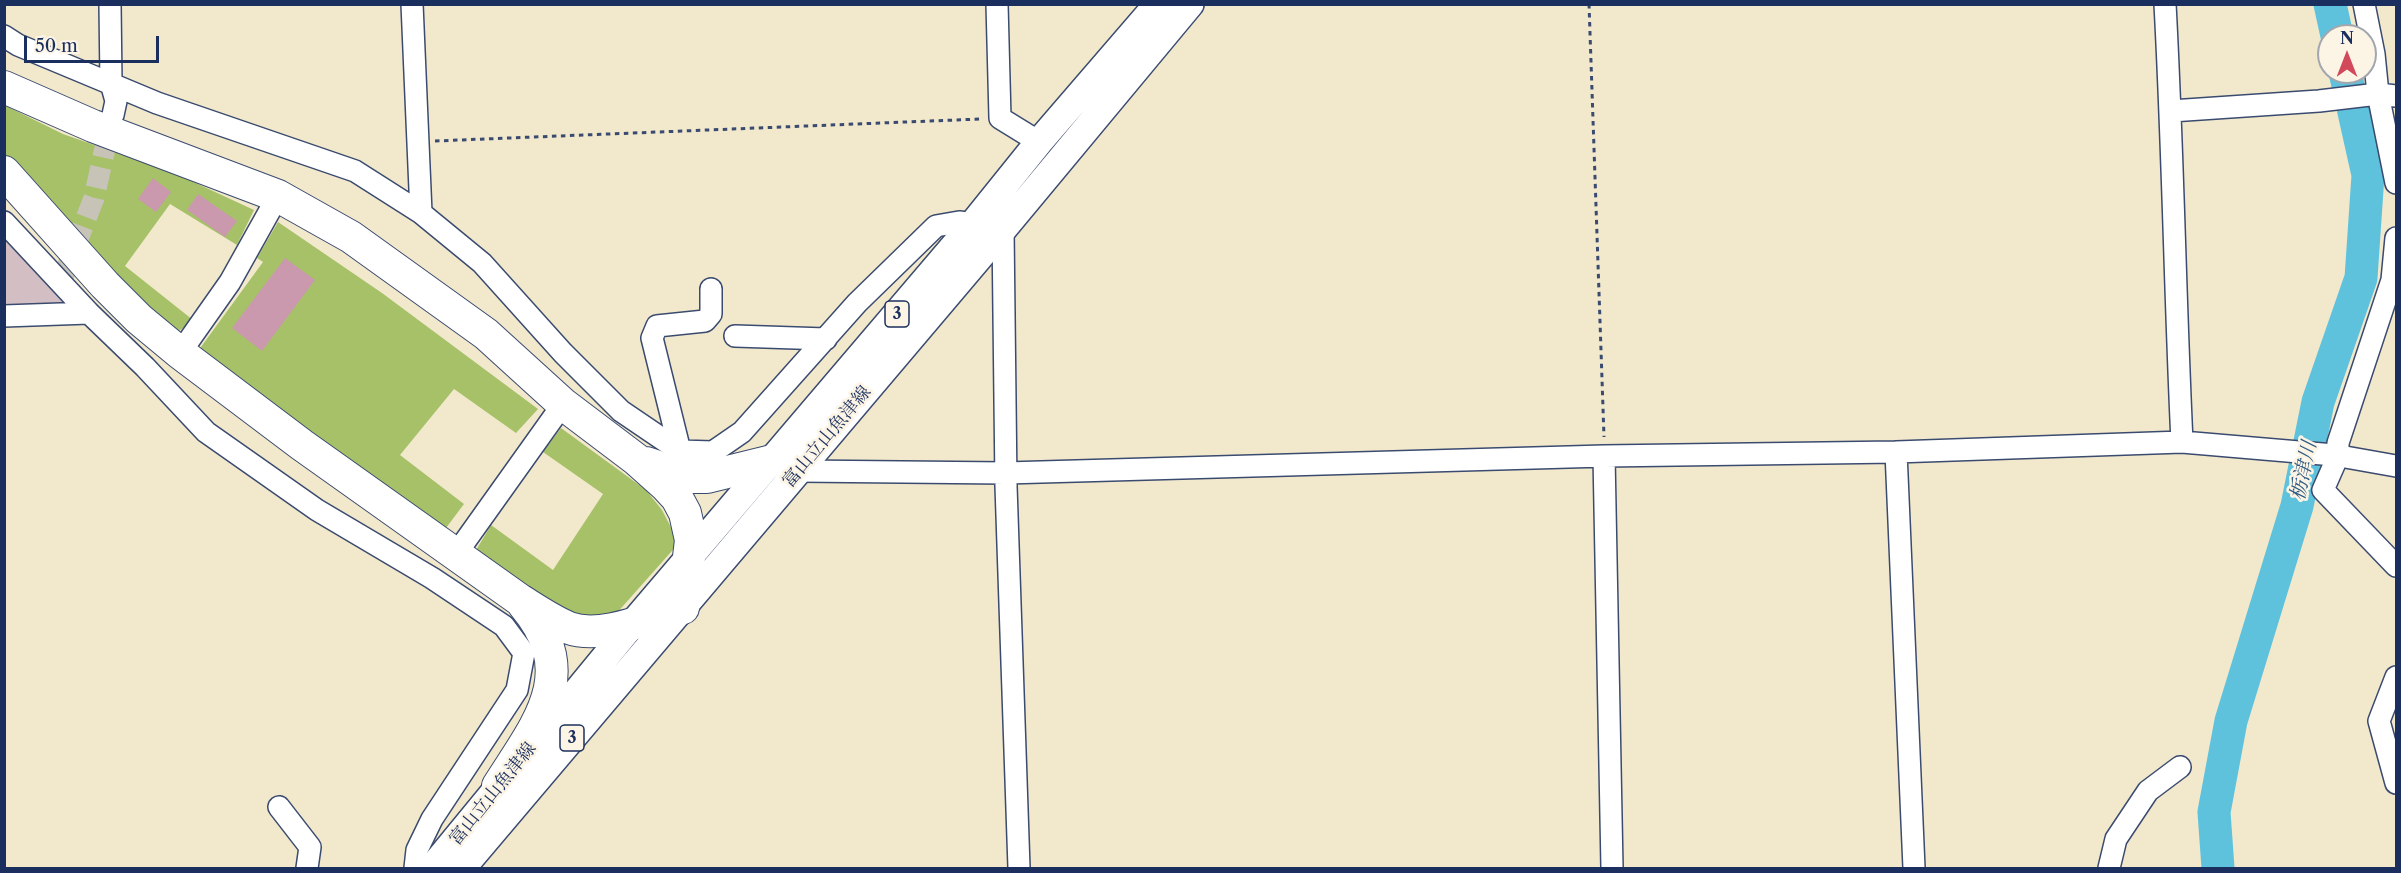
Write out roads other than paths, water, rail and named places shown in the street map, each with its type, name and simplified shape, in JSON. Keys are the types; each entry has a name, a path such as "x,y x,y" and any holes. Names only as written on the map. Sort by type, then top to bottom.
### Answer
{"highway":[{"path":"4,87 93,126 278,196 351,237 486,334 563,404 637,460 665,485 685,513 691,540 683,608 602,631 585,632 570,628 520,600 302,445 180,353 139,319 105,285 4,172"},
{"path":"637,460 688,477 707,477 785,466"},
{"path":"498,786 546,705 552,678 547,641 538,622 520,600"}],"main road":[{"name":"富山立山魚津線","path":"462,868 683,608 785,466 973,224 1039,142 1158,4"},
{"name":"富山立山魚津線","path":"432,868 689,558 785,466 1004,229 1190,4"}],"street":[{"path":"110,4 111,83 116,101 113,115"},
{"path":"412,4 421,213"},
{"path":"997,4 1000,118 1039,142"},
{"path":"2164,4 2171,111 2175,299 2182,442"},
{"path":"2364,4 2374,54 2387,95 2397,183"},
{"path":"4,36 18,45 157,103 355,171 421,213 482,263 563,353 621,411 680,451 712,452 742,432 857,303 936,226 959,222 973,224"},
{"path":"2171,111 2387,95"},
{"path":"180,353 230,282 278,196"},
{"path":"4,222 63,279 89,313 145,367 206,432 316,510 432,578 504,626 524,653 517,690 432,819 417,850 415,868"},
{"path":"1004,229 1006,473 1019,868"},
{"path":"2397,238 2392,280 2324,490 2397,566"},
{"path":"680,451 652,338 657,326 705,321 711,314 711,289"},
{"path":"4,316 89,313"},
{"path":"735,336 826,339"},
{"path":"456,554 563,404"},
{"path":"785,466 1006,473 1604,456 1896,452 2182,442 2336,456 2397,466"},
{"path":"1896,452 1914,868"},
{"path":"1604,456 1612,868"},
{"path":"2397,677 2379,721 2397,783"},
{"path":"2109,868 2116,839 2148,791 2180,767"},
{"path":"279,807 310,847 307,868"}],"waterway":[{"name":"栃津川","path":"2330,4 2334,24"},
{"name":"栃津川","path":"2218,868 2214,812 2231,721 2297,506 2318,402 2361,278 2368,175 2348,84"}],"tunnel":[{"path":"64,275 94,198 111,121"}]}
